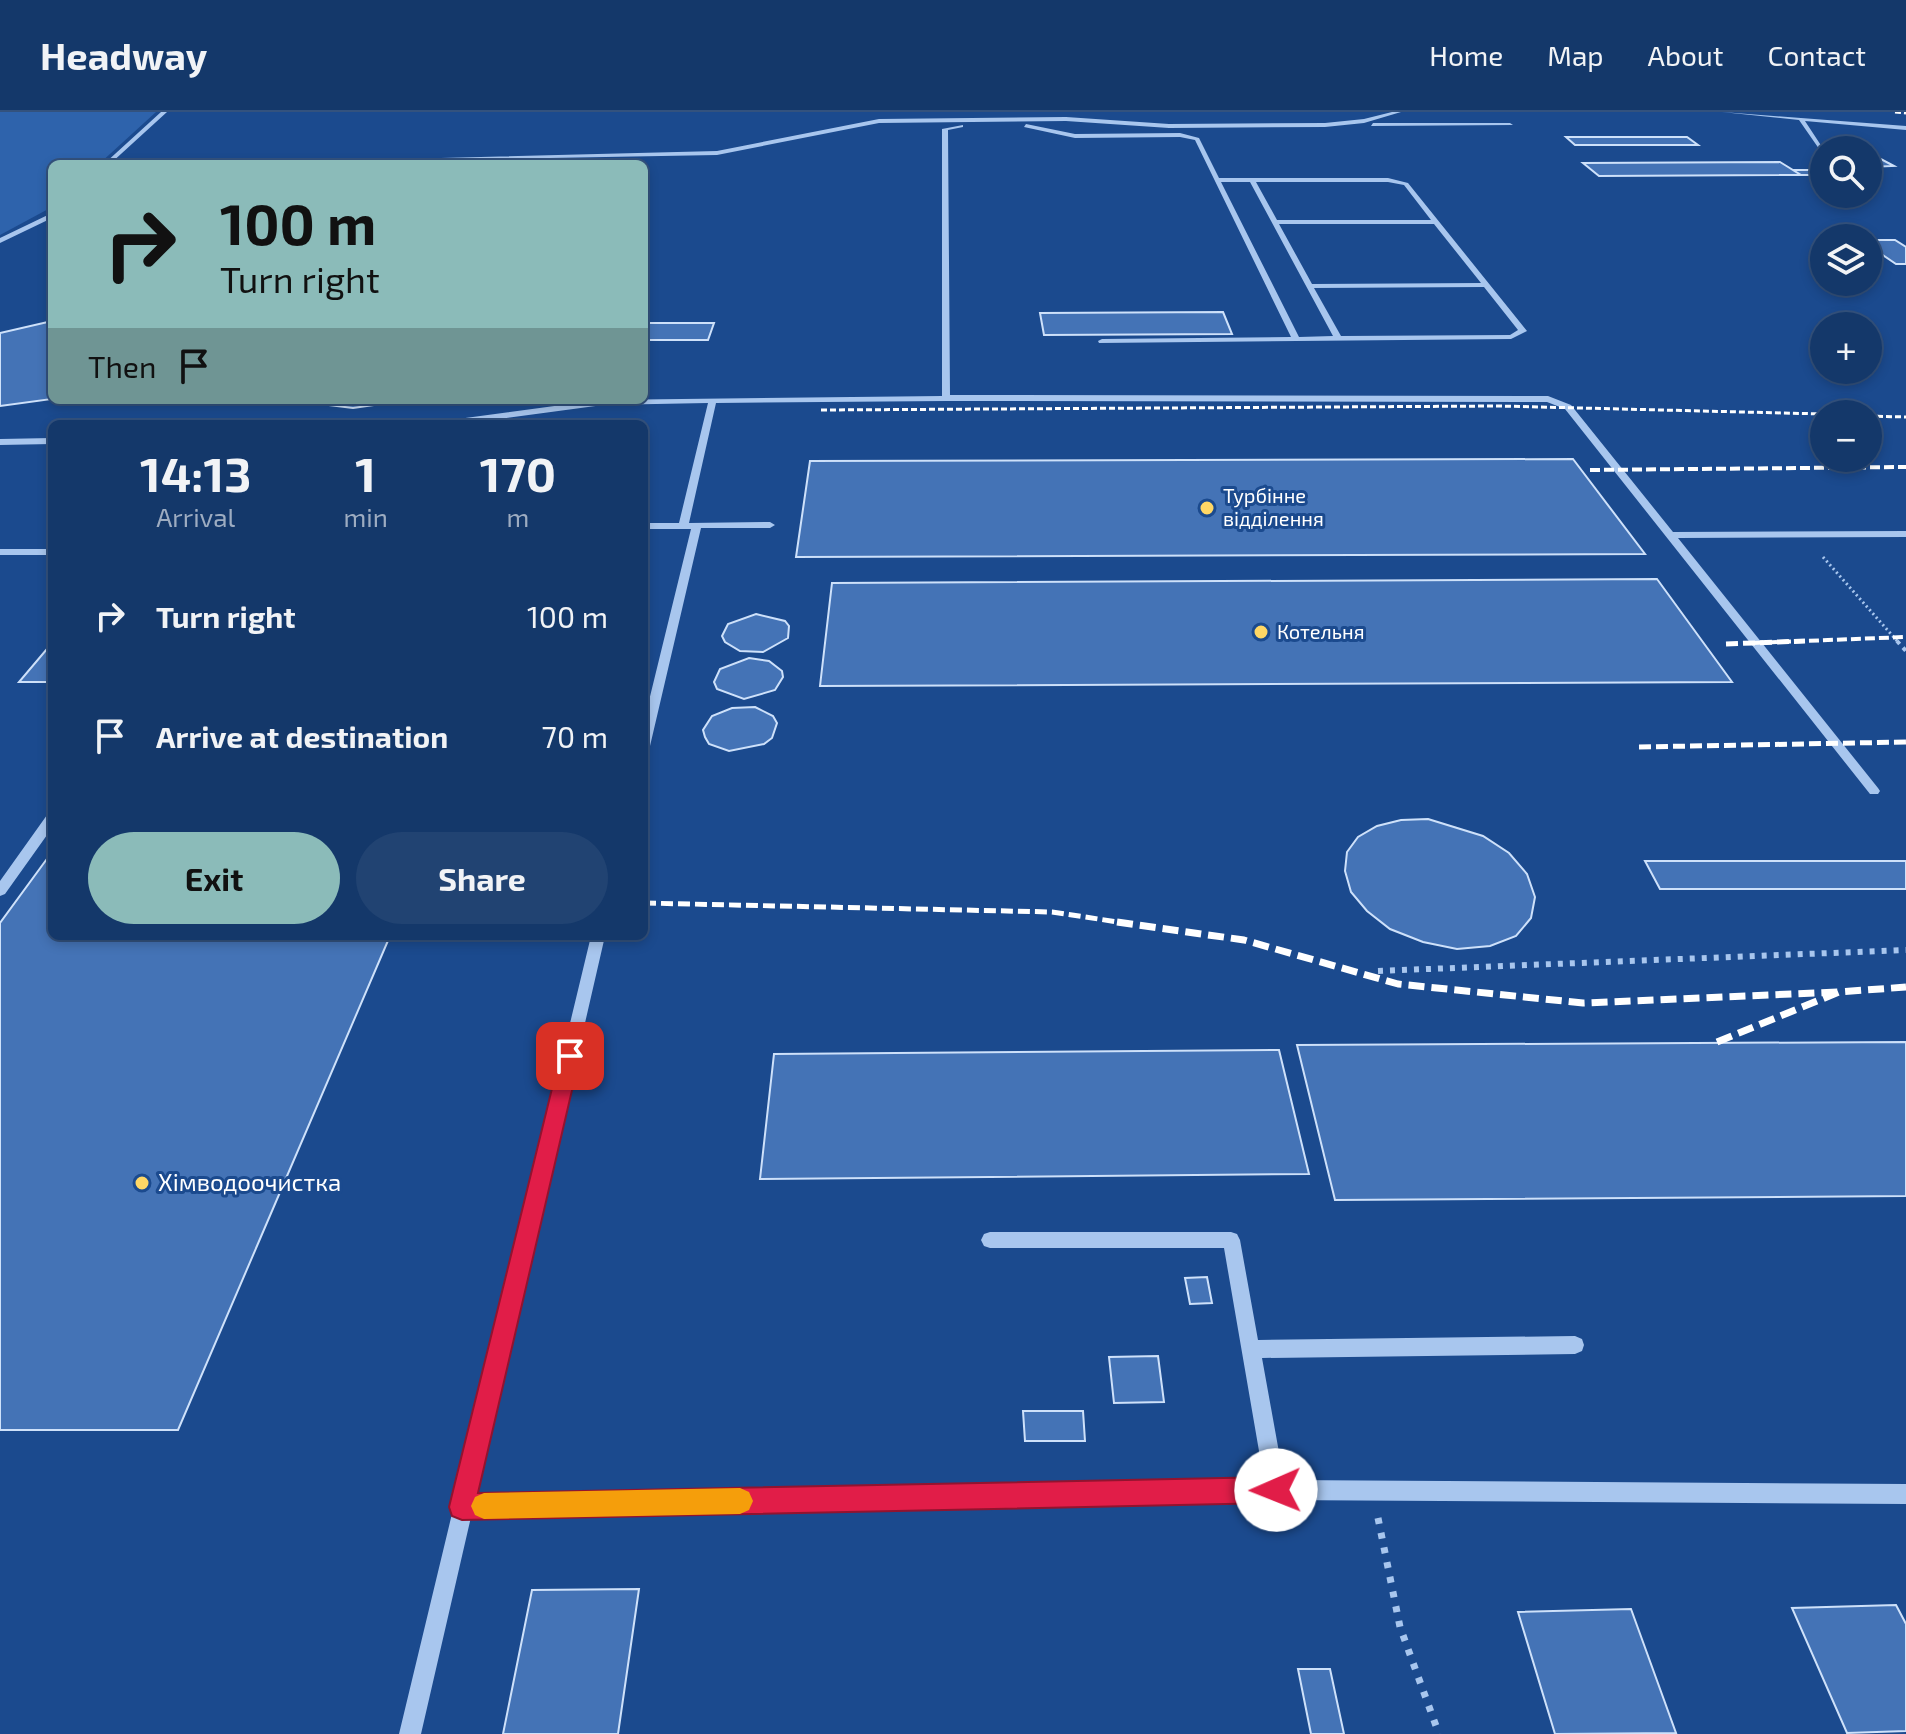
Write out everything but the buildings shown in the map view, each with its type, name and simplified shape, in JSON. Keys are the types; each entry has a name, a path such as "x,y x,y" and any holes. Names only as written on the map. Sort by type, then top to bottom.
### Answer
{"street":[{"path":"111,160 164,112"},
{"path":"1325,125 1364,121 1398,112"},
{"path":"1725,112 1906,128"},
{"path":"392,160 717,153 879,121 1066,119 1169,126 1510,125"},
{"path":"1801,119 1812,136"},
{"path":"946,398 945,129 957,126 1027,126 1075,136 1189,136 1197,139 1296,339"},
{"path":"1102,341 1511,337 1523,331 1438,222 1400,181 1217,180"},
{"path":"1252,180 1338,338"},
{"path":"0,241 48,217"},
{"path":"1275,222 1438,222"},
{"path":"1309,286 1488,285"},
{"path":"648,401 946,398 1548,399 1568,407 1874,791"},
{"path":"683,526 713,400"},
{"path":"472,420 588,404"},
{"path":"0,442 48,441"},
{"path":"648,526 770,525"},
{"path":"648,729 697,526"},
{"path":"1670,535 1906,534"},
{"path":"0,552 48,552"},
{"path":"0,891 48,824"},
{"path":"410,1734 597,940"},
{"path":"990,1240 1231,1240 1276,1490"},
{"path":"1250,1349 1575,1345"},
{"path":"462,1507 1276,1490 1906,1494"}],"path":[{"path":"1803,535 1906,651"},
{"path":"1378,971 1906,950"},
{"path":"1372,1490 1400,1627 1439,1734"}],"shaded area":[{"path":"0,112 156,112 103,160 48,160 48,209 0,235"}],"railway":[{"path":"1895,112 1906,113"},
{"path":"821,410 1499,406 1810,414"},
{"path":"1882,416 1906,417"},
{"path":"1590,470 1906,467"},
{"path":"1773,642 1906,637"},
{"path":"1773,642 1805,641"},
{"path":"1726,644 1773,642"},
{"path":"1753,643 1773,642"},
{"path":"1639,747 1906,742"},
{"path":"648,903 1052,912 1129,924"},
{"path":"1117,922 1129,924"},
{"path":"1129,924 1244,940 1398,984 1583,1003 1839,992"},
{"path":"1839,992 1906,987"},
{"path":"1717,1042 1839,992"}],"slow traffic":[{"path":"484,1506 740,1501"}],"place":[{"name":"Турбінне відділення","path":"1207,508"},
{"name":"Котельня","path":"1261,632"},
{"name":"Хімводоочистка","path":"142,1183"}],"route":[{"path":"570,1056 462,1507 1276,1490"}]}
